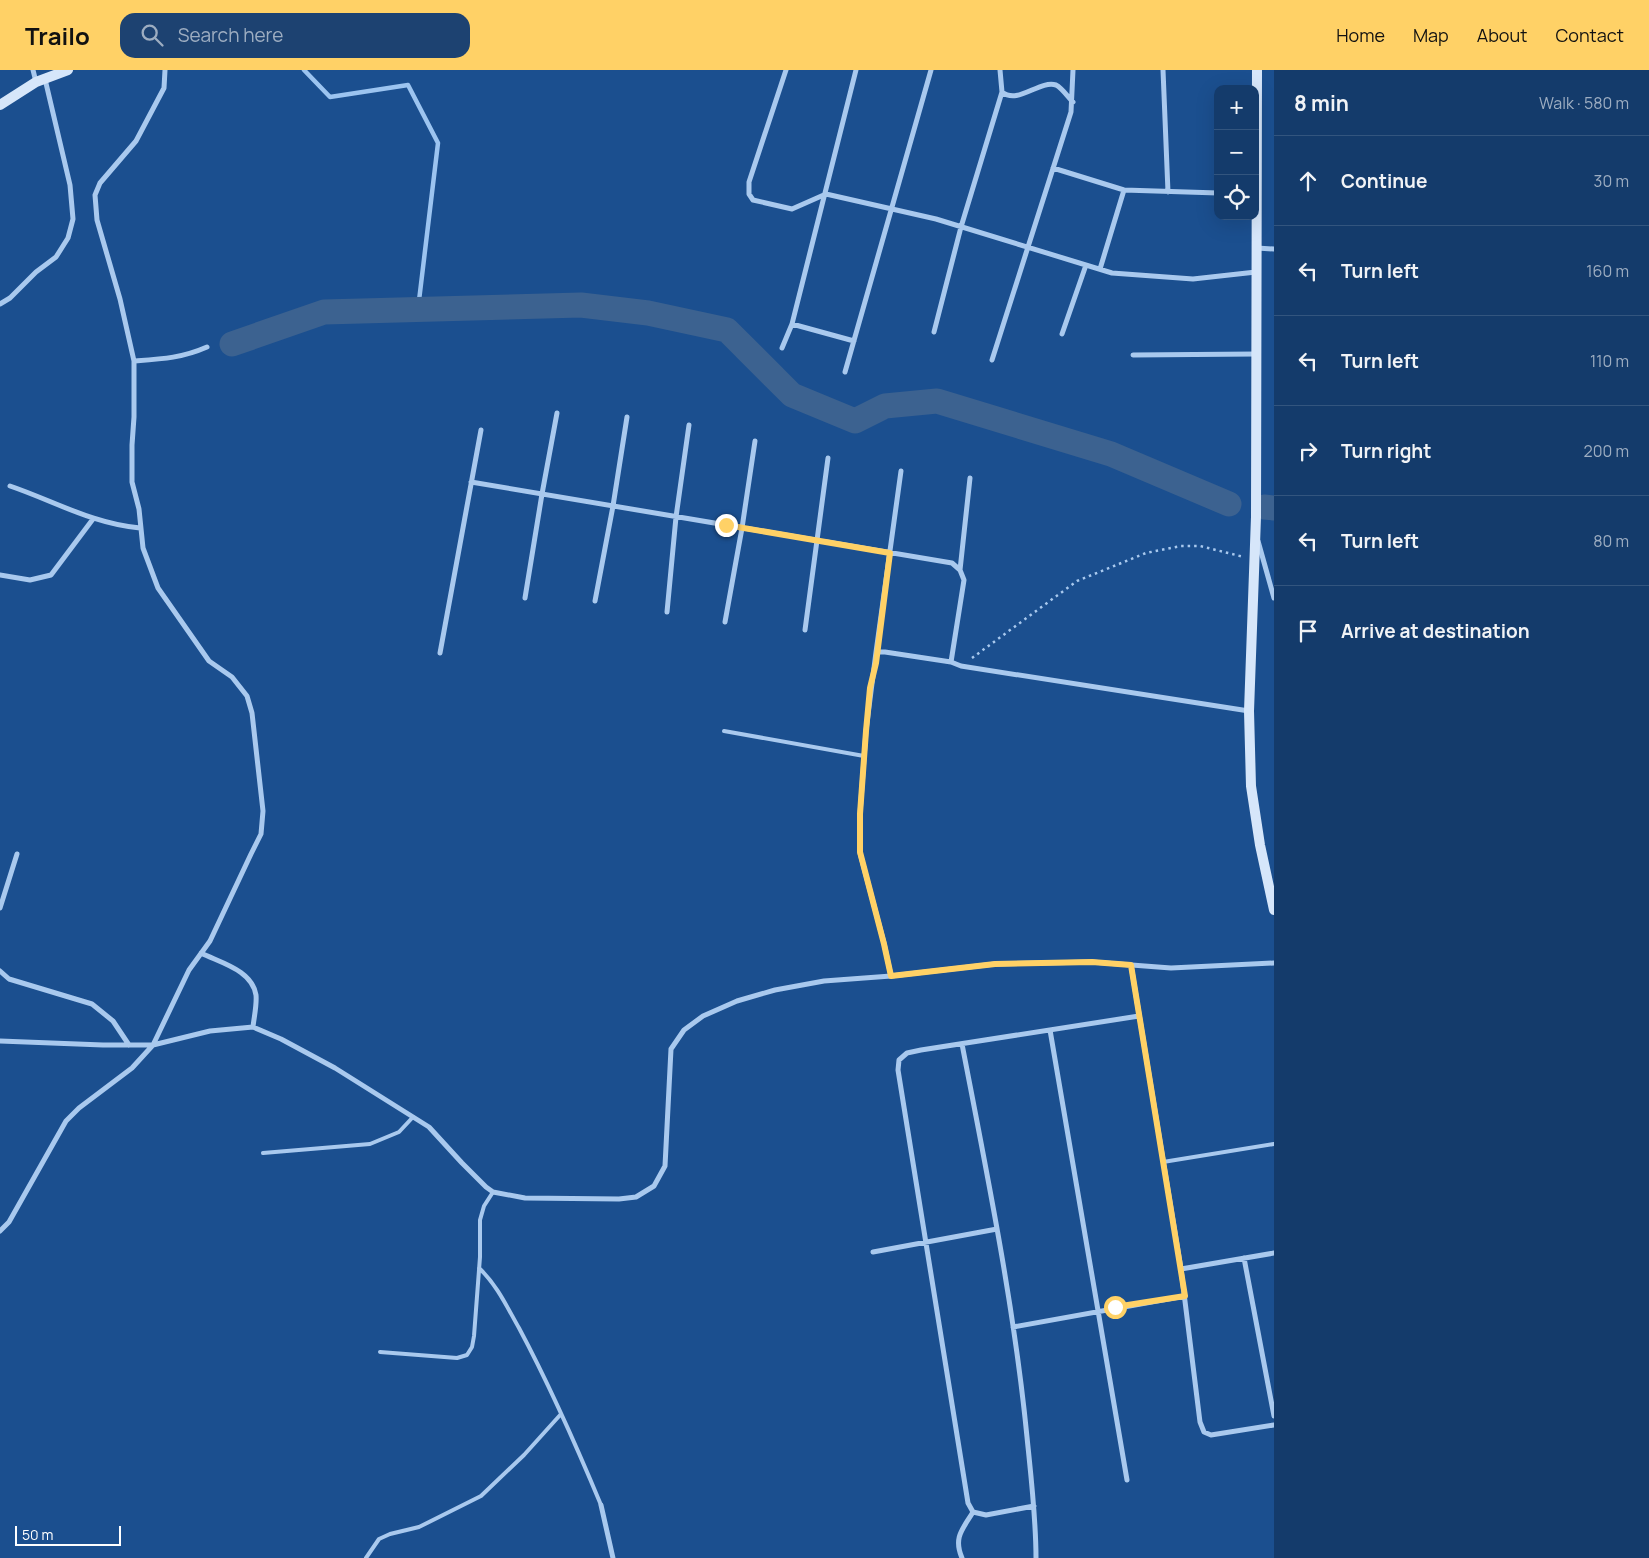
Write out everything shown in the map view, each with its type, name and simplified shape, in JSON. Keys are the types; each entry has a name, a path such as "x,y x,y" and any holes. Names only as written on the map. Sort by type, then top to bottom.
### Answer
{"street":[{"path":"0,304 10,298 36,272 56,256 68,238 74,219 70,185 40,80 34,70"},
{"path":"0,105 40,80 68,70"},
{"path":"0,1232 8,1222 66,1121 79,1108 132,1068 153,1045 189,970 210,941 261,834 263,811 252,713 247,696 232,677 209,661 158,588 144,548 139,508 132,482 134,361 120,300 97,220 95,195 100,183 136,141 164,88 165,70"},
{"path":"786,70 749,182 749,194 753,200 792,209 826,194 936,219 1112,273 1193,279 1257,272"},
{"path":"782,348 792,324 856,70"},
{"path":"845,372 931,70"},
{"path":"934,332 961,228 1002,92 1000,70"},
{"path":"992,360 1072,112 1073,70"},
{"path":"1163,70 1168,192"},
{"path":"1256,175 1257,70"},
{"path":"1002,92 1006,95 1015,96 1051,85 1058,86 1073,102"},
{"path":"1054,168 1124,190 1214,193"},
{"path":"1100,269 1124,190"},
{"path":"1256,220 1256,517 1250,711 1251,786 1260,845 1274,910"},
{"path":"1257,248 1274,249"},
{"path":"1062,334 1086,265"},
{"path":"792,324 854,341"},
{"path":"134,361 169,359 189,355 207,347"},
{"path":"1133,355 1256,354"},
{"path":"525,598 542,494 558,413"},
{"path":"595,601 627,417"},
{"path":"667,612 676,517 689,425"},
{"path":"440,653 481,430"},
{"path":"725,622 755,441"},
{"path":"804,630 828,458"},
{"path":"891,976 860,852 860,814 870,688 902,471"},
{"path":"960,570 970,478"},
{"path":"471,482 952,563 960,570 964,580 951,662"},
{"path":"10,486 93,519 140,528"},
{"path":"0,575 30,580 51,575 93,519"},
{"path":"1255,530 1274,598"},
{"path":"876,652 951,662 961,666 1250,711"},
{"path":"0,908 17,854"},
{"path":"201,953 244,974 250,982 256,995 253,1027"},
{"path":"0,1041 153,1045 210,1031 253,1027 281,1039 327,1064 429,1127 486,1188 493,1192 525,1198 636,1197 654,1186 665,1166 669,1057 671,1049 684,1030 703,1016 737,1000 824,980 891,976 995,964 1092,962 1171,968 1274,963"},
{"path":"1131,965 1185,1296 1200,1422 1204,1432 1211,1435 1274,1425"},
{"path":"0,971 9,979 92,1004 113,1020 129,1045"},
{"path":"1034,1506 986,1515 973,1512 968,1503 898,1070 899,1060 907,1053 1139,1016"},
{"path":"1050,1030 1127,1480"},
{"path":"962,1044 997,1229 1020,1366 1036,1527 1036,1558"},
{"path":"873,1252 997,1229"},
{"path":"1181,1270 1274,1253"},
{"path":"1244,1258 1274,1416"},
{"path":"1013,1326 1185,1296"},
{"path":"601,1505 613,1558"},
{"path":"962,1558 958,1549 958,1537 973,1512"}],"lane":[{"path":"724,731 864,756"},
{"path":"263,1153 370,1144 399,1132 413,1116"},
{"path":"1163,1162 1274,1144"},
{"path":"380,1352 457,1358 468,1355 474,1336 480,1220 484,1206 493,1192"},
{"path":"479,1268 491,1279 498,1290 533,1353 601,1505"},
{"path":"366,1558 379,1539 390,1534 419,1527 481,1496 524,1455 561,1414"}],"path":[{"path":"961,666 1077,581 1146,553 1181,546 1200,546 1255,560"}],"waterway":[{"path":"304,70 330,97 408,85 438,143 418,309"},
{"path":"232,344 324,312 581,305 648,313 727,330 792,395 855,421 885,406 937,401 1111,454 1229,504"},
{"path":"1264,507 1274,508"}],"route":[{"path":"726,525 890,553 876,663 870,688 860,814 860,852 891,976 995,964 1092,962 1131,965 1185,1296 1115,1307"}]}
